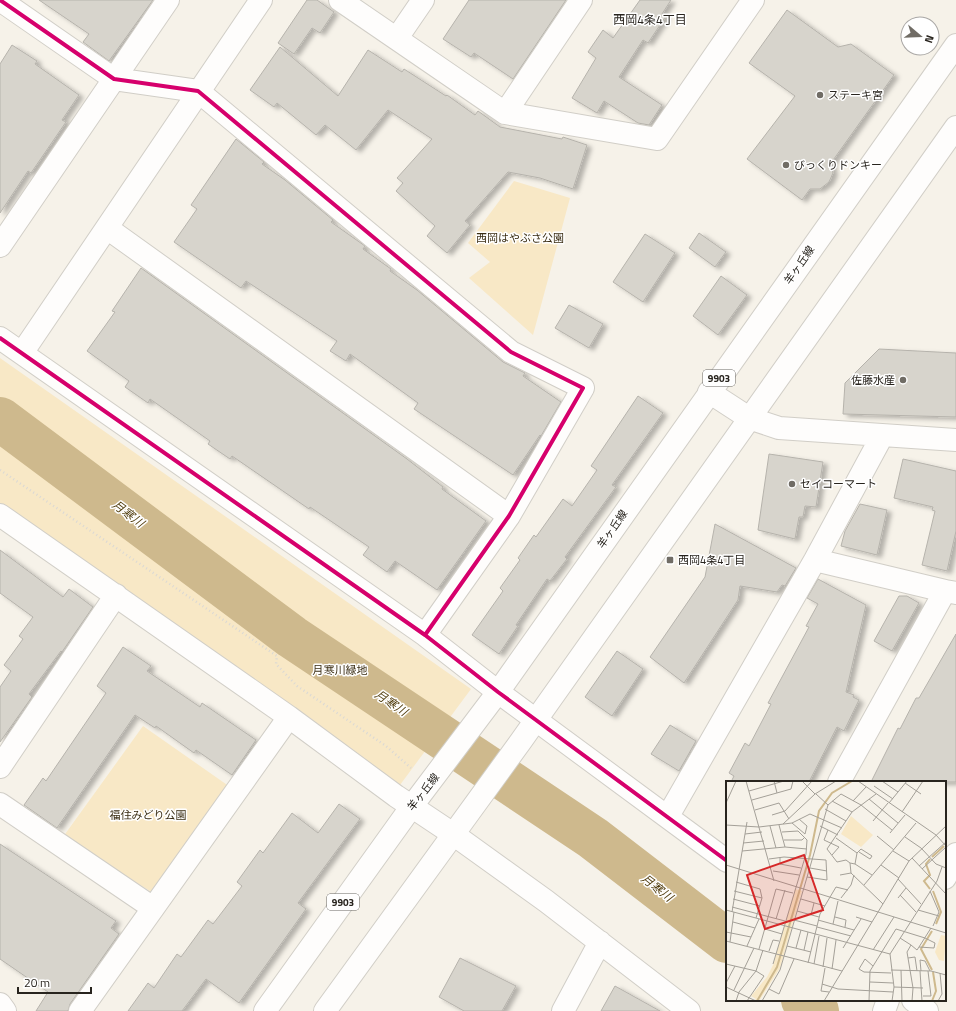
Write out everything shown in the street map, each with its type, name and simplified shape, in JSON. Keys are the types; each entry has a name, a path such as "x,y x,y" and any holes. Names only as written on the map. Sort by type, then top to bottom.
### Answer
{"street":[{"path":"0,0 114,79 198,91 511,352 583,388 509,516 425,635"},
{"path":"0,246 168,0"},
{"path":"22,353 261,0"},
{"path":"340,0 398,38 505,113 657,140 753,0"},
{"path":"398,38 423,0"},
{"path":"505,113 581,0"},
{"name":"羊ヶ丘線","path":"265,1011 410,799 498,692 956,45"},
{"path":"325,1011 522,740 956,127"},
{"path":"107,228 509,516"},
{"path":"0,338 425,635 498,692 726,860"},
{"path":"709,392 749,418 779,428 956,440"},
{"path":"668,816 815,560 882,436"},
{"path":"0,515 289,717 410,799 459,826 600,942 690,1011"},
{"path":"815,560 950,592 840,781"},
{"path":"0,767 116,595"},
{"path":"80,1011 289,717"},
{"path":"0,804 153,908"},
{"path":"946,876 956,854"},
{"path":"563,1011 600,942"},
{"path":"914,1001 927,1011"},
{"path":"0,1004 5,1011"}],"path":[{"path":"0,470 277,656 276,664 297,686 386,746 415,771 410,799"}],"green space":[{"name":"西岡はやぶさ公園","path":"514,181 570,198 533,335 469,278 490,262 468,243"},
{"name":"月寒川緑地","path":"0,358 471,689 400,785 0,504"},
{"name":"福住みどり公園","path":"143,726 233,789 161,890 150,891 63,837"}],"building":[{"path":"39,0 153,0 109,61 83,42 89,34"},
{"path":"307,0 317,0 334,12 320,33 312,28 294,54 278,43"},
{"path":"469,0 566,0 513,79 474,53 471,57 443,39"},
{"path":"640,0 671,0 662,14 666,16 648,43 643,40 619,77 662,105 649,125 638,123 604,101 597,113 572,98 596,58 588,52 603,30 613,38"},
{"path":"787,10 838,47 851,44 894,75 831,163 833,173 829,182 820,189 810,189 802,200 747,159 795,96 749,63"},
{"path":"12,45 37,61 35,64 79,95 62,120 66,122 31,173 28,171 0,213 0,64"},
{"path":"280,47 338,96 368,50 402,72 404,69 446,96 447,95 475,115 478,111 500,127 562,139 563,137 587,145 573,189 540,178 508,172 465,221 470,225 447,253 427,236 435,226 396,191 403,183 397,178 432,139 388,110 356,150 325,125 316,135 277,103 274,107 250,90"},
{"path":"236,139 264,162 262,164 285,180 333,220 331,222 365,246 363,249 391,269 390,271 417,290 503,362 525,373 523,376 561,402 541,436 540,435 513,475 414,409 418,403 350,354 346,361 330,351 337,341 246,281 241,288 174,242 197,209 191,205"},
{"path":"699,233 726,252 715,267 689,248"},
{"path":"645,234 675,253 643,302 613,282"},
{"path":"141,268 407,459 443,487 442,489 486,521 437,590 395,561 387,572 363,555 369,547 310,507 309,509 232,456 230,459 208,444 210,441 150,399 148,403 125,387 129,381 87,351 115,312 112,311"},
{"path":"721,276 747,295 718,335 693,316"},
{"path":"569,305 603,324 589,348 555,328"},
{"path":"879,349 956,353 956,417 843,414 845,383"},
{"path":"638,396 663,413 612,485 616,487 565,557 567,559 550,581 547,579 516,625 518,626 499,654 472,635 503,591 500,588 520,560 518,558 534,535 536,537 563,499 572,506 597,470 591,466"},
{"name":"セイコーマート","path":"769,454 823,462 816,507 805,506 803,517 799,517 795,539 758,530"},
{"path":"903,459 956,471 956,531 947,571 922,565 935,511 932,510 933,507 894,498"},
{"path":"860,504 887,510 877,555 841,546 845,531"},
{"path":"715,524 796,568 785,586 782,585 777,592 740,586 738,600 684,683 650,657 705,577"},
{"path":"0,550 63,597 69,589 93,607 62,652 61,651 29,694 32,697 0,742 0,687 11,671 4,665 23,639 19,636 33,617 0,593"},
{"path":"818,579 866,605 846,692 854,695 853,697 859,700 844,731 837,727 810,781 732,781 734,776 729,773 745,743 749,746 771,704 768,703 809,627 806,626 818,604 807,598"},
{"path":"899,596 907,596 919,603 892,651 874,641"},
{"path":"956,634 956,782 872,781 898,728 900,729 916,698 919,698"},
{"path":"123,647 151,666 147,671 200,707 202,703 256,740 232,775 196,750 194,753 156,726 155,728 135,715 57,828 24,805 43,778 46,781 106,693 97,686"},
{"path":"617,651 643,669 612,716 585,697"},
{"path":"670,725 696,741 679,771 651,754"},
{"path":"339,804 360,819 298,903 306,909 239,1003 206,979 182,1011 128,1011 148,983 154,988 177,954 181,957 208,920 213,924 242,886 237,882 260,850 263,853 292,813 318,833"},
{"path":"0,844 116,921 111,928 119,934 70,1004 68,1011 36,1011 48,992 0,959"},
{"path":"460,958 516,986 502,1011 464,1011 439,997"},
{"path":"615,986 660,1011 601,1011"}],"waterway":[{"name":"月寒川","path":"0,419 292,637 593,838 726,940"},
{"name":"月寒川","path":"804,1001 817,1011"}],"cycle path":[{"path":"0,0 114,79 198,91 511,352 583,388 509,516 425,635"},
{"path":"0,338 425,635 498,692 726,860"}],"place":[{"name":"ステーキ宮","path":"820,95"},
{"name":"びっくりドンキー","path":"786,165"},
{"name":"佐藤水産","path":"903,380"},
{"name":"セイコーマート","path":"792,484"},
{"name":"西岡4条4丁目","path":"670,560"}],"district":[{"name":"西岡4条4丁目","path":"650,20"}]}
